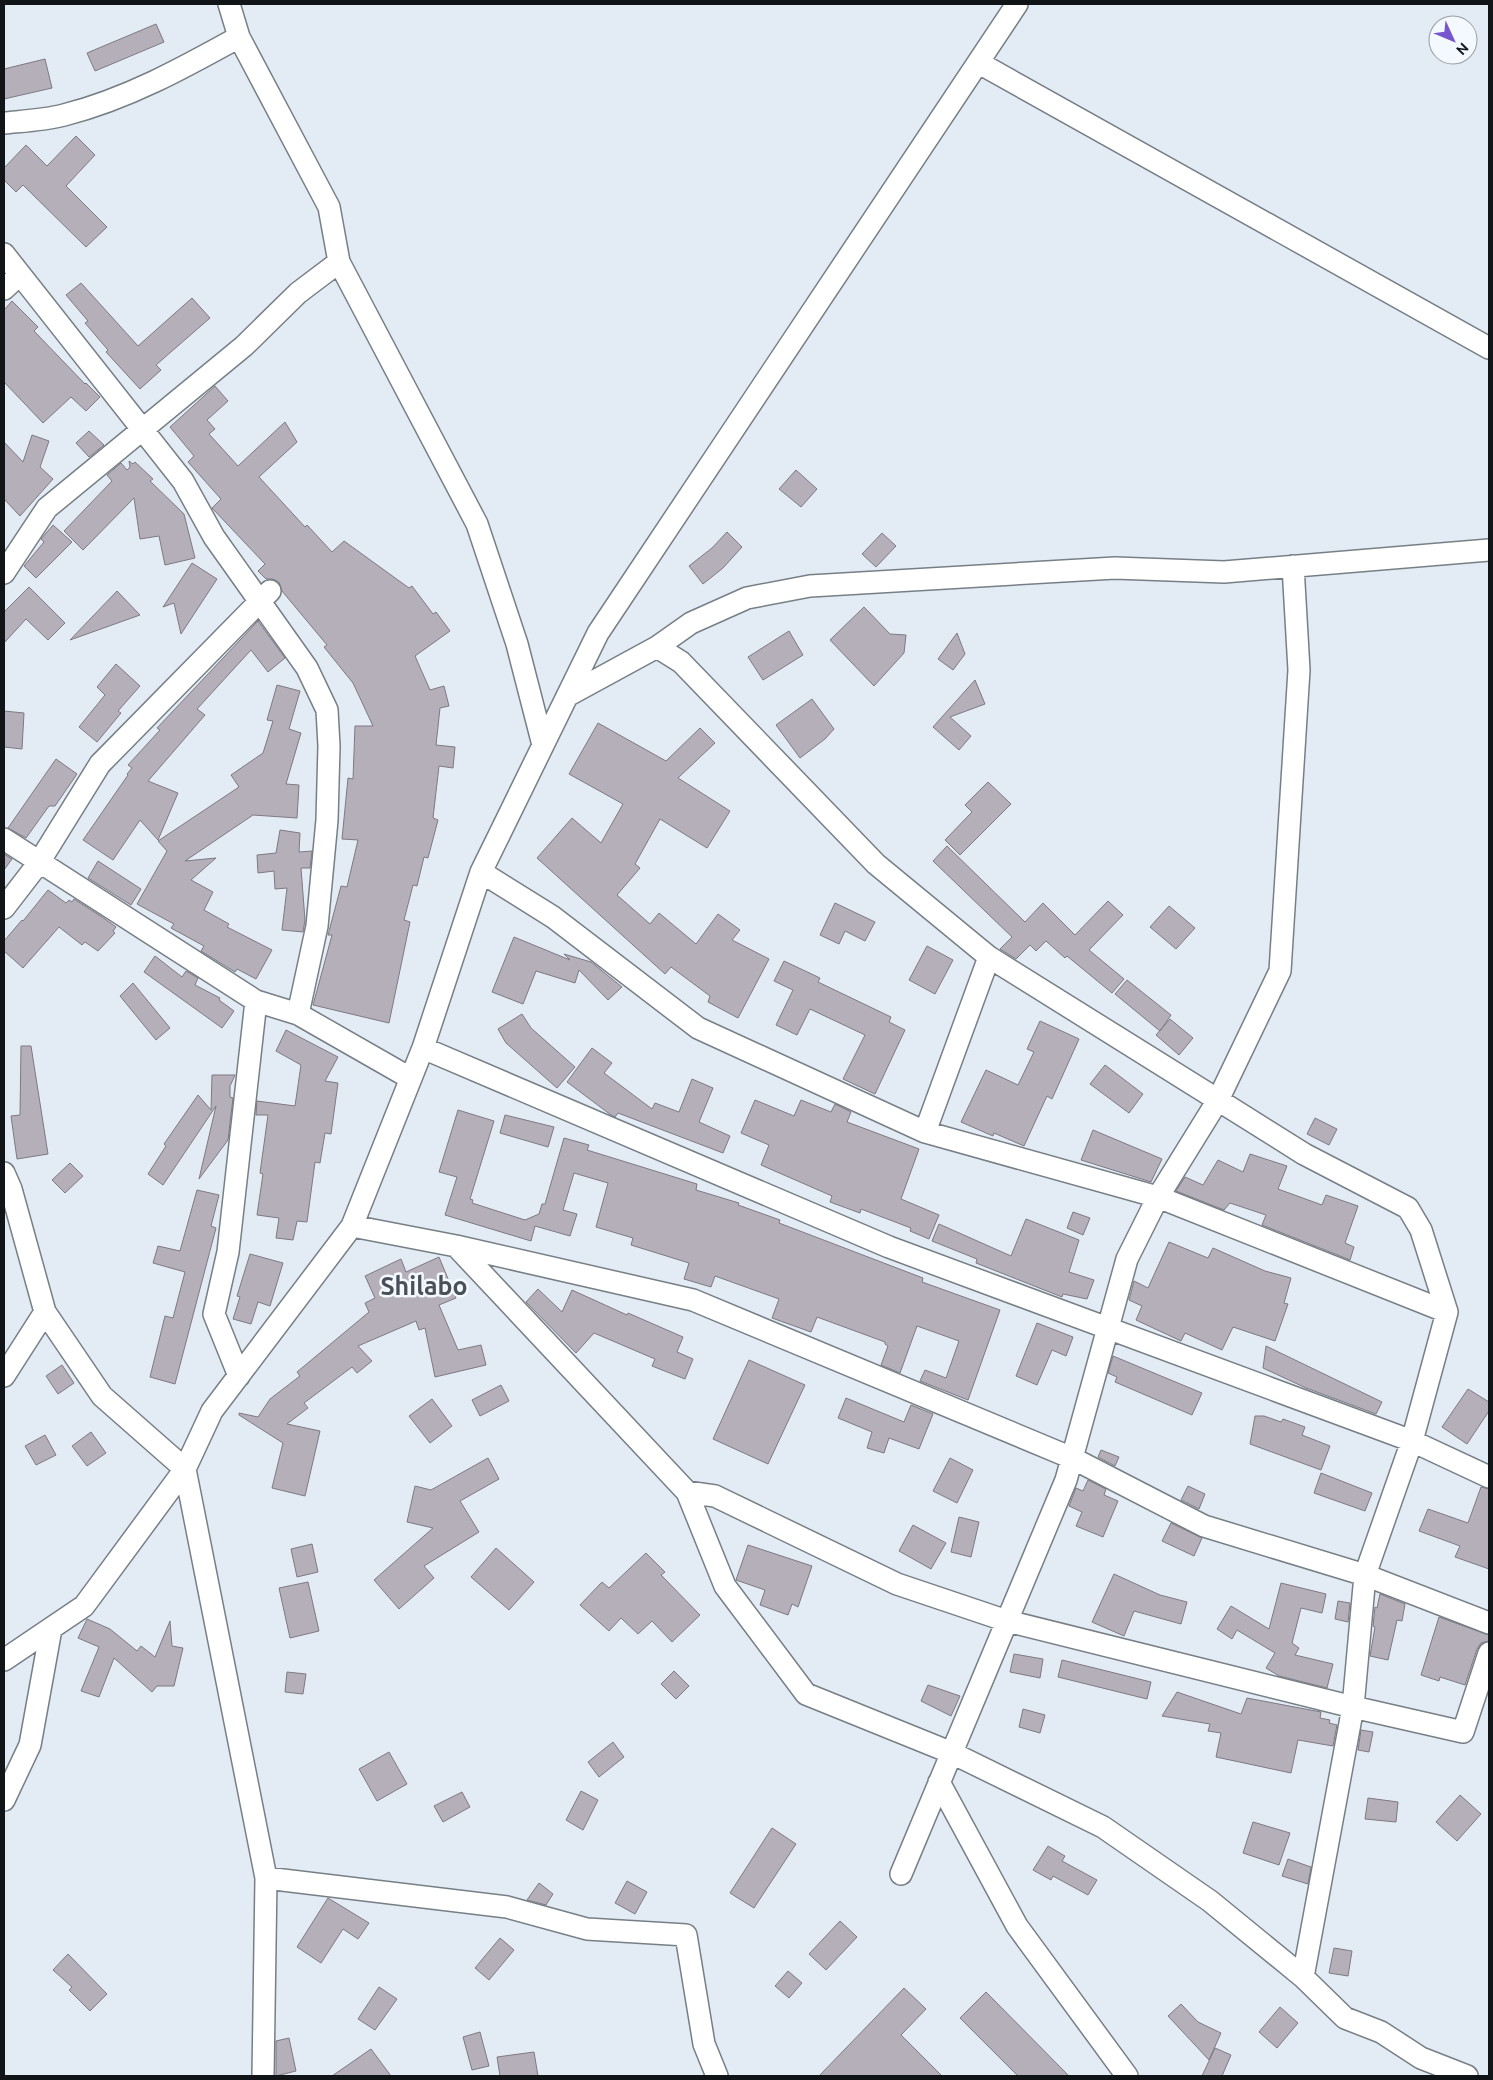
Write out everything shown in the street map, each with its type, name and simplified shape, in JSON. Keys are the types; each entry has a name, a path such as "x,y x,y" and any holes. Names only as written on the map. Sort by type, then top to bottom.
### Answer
{"street":[{"path":"229,4 238,37 329,207 339,262 477,524 517,644 543,745"},
{"path":"4,1660 84,1606 185,1469 212,1411 352,1226 422,1048 481,872 598,633 1017,4"},
{"path":"4,123 63,116 124,96 182,69 238,37"},
{"path":"979,63 1489,348"},
{"path":"4,254 183,481 214,537 264,597 307,668 327,710 329,746 325,839 317,926 298,1014"},
{"path":"4,573 47,508 244,346 298,293 339,262"},
{"path":"4,289 19,274"},
{"path":"567,696 657,647 691,623 747,598 810,586 1115,568 1224,572 1489,550"},
{"path":"901,1874 1066,1480 1127,1259 1158,1197 1218,1100 1280,971 1299,670 1293,566"},
{"path":"4,908 38,864 100,764 264,597"},
{"path":"657,647 681,662 876,864 989,957 1304,1154 1408,1208 1421,1230 1447,1312 1412,1441 1365,1575 1353,1707 1303,1977"},
{"path":"4,839 38,864 256,1001 298,1014 410,1078"},
{"path":"481,872 553,917 698,1028 925,1132 1158,1197 1447,1312"},
{"path":"925,1132 989,957"},
{"path":"239,1376 214,1314 228,1252 256,1001"},
{"path":"422,1048 889,1247 1412,1441 1489,1477"},
{"path":"4,1173 11,1190 45,1312 102,1396 185,1469 266,1878 263,2076"},
{"path":"352,1226 456,1246 693,1300 1072,1458 1204,1526 1365,1575 1489,1623"},
{"path":"456,1246 687,1492 725,1586 806,1694 952,1753 1103,1827 1210,1901 1303,1977 1346,2018 1381,2032 1421,2058 1467,2076"},
{"path":"4,1376 45,1312"},
{"path":"687,1492 715,1496 897,1584 1007,1621 1353,1707 1463,1732 1489,1653"},
{"path":"4,1800 30,1745 51,1628"},
{"path":"939,1782 1016,1926 1126,2076"},
{"path":"266,1878 508,1907 587,1929 686,1935 704,2044 717,2076"}],"building":[{"path":"156,24 164,42 95,71 87,53"},
{"path":"45,59 52,88 4,99 4,69"},
{"path":"76,136 95,155 66,186 107,227 86,247 23,185 16,192 4,180 4,168 26,145 47,166"},
{"path":"81,283 138,346 192,298 210,318 156,365 161,370 140,389 106,352 108,350 85,323 88,321 66,295"},
{"path":"12,301 38,327 34,331 100,397 86,411 71,397 43,423 4,382 4,310"},
{"path":"215,386 228,401 207,420 215,429 209,434 238,466 285,422 297,442 259,477 305,527 307,525 332,552 344,541 409,588 412,586 433,614 436,612 450,631 415,656 430,690 444,686 449,706 440,708 436,745 455,747 453,768 439,766 433,818 438,820 428,858 424,857 417,886 413,885 404,920 410,922 389,1023 313,1005 332,935 328,935 341,886 347,887 358,840 342,839 348,778 353,779 355,726 373,726 353,683 324,647 327,645 282,591 279,582 273,579 266,579 258,571 265,564 212,508 221,499 188,462 194,456 170,427"},
{"path":"89,431 104,445 89,457 76,443"},
{"path":"32,435 49,441 40,467 53,479 20,516 4,499 4,442 23,462"},
{"path":"129,461 133,464 135,462 153,479 150,481 184,514 195,558 165,565 159,536 140,539 134,498 83,550 64,531 112,481 107,475 121,463 127,470 130,467"},
{"path":"796,470 817,489 801,507 779,489"},
{"path":"53,525 72,542 36,578 24,566 44,542 41,539"},
{"path":"727,532 742,547 723,568 703,584 689,566 712,548"},
{"path":"882,533 896,546 876,567 862,554"},
{"path":"192,563 217,579 181,634 174,603 163,607"},
{"path":"29,587 65,623 48,640 26,619 4,643 4,612"},
{"path":"117,591 140,615 70,640"},
{"path":"864,607 890,634 906,635 904,653 874,686 830,640"},
{"path":"258,621 285,658 268,672 251,650 197,709 205,715 148,781 178,793 158,840 140,820 113,860 83,840 128,775 132,768 128,765 160,730 157,728"},
{"path":"789,631 803,655 763,680 748,657"},
{"path":"957,633 965,654 953,670 938,659"},
{"path":"116,664 140,686 118,711 121,713 97,742 79,727 105,695 97,687"},
{"path":"975,680 985,704 950,717 971,736 959,750 933,727"},
{"path":"277,685 300,691 289,729 301,733 286,784 299,785 297,818 253,815 185,861 216,858 191,880 213,892 204,910 229,924 227,927 272,950 256,979 237,969 235,972 201,951 204,946 171,928 174,924 137,904 167,851 158,841 239,787 231,775 263,753 273,721 267,720"},
{"path":"812,699 834,729 825,739 800,758 776,725"},
{"path":"4,711 24,713 22,749 4,747"},
{"path":"598,723 666,761 700,728 715,743 678,778 730,811 707,848 660,819 635,864 640,868 617,895 650,924 659,913 696,944 718,914 740,930 732,940 769,959 738,1018 708,1002 710,996 671,967 665,974 537,858 572,818 601,843 623,804 569,774"},
{"path":"56,759 77,774 55,806 49,806 26,838 8,828"},
{"path":"988,782 1011,804 960,855 945,840 972,812 965,805"},
{"path":"280,830 300,833 299,852 312,851 310,868 301,868 305,920 303,932 282,930 287,888 275,889 274,871 258,873 257,855 276,853"},
{"path":"947,846 1025,922 1043,903 1075,935 1108,901 1123,915 1089,950 1124,979 1112,993 1067,956 1065,958 1046,941 1036,951 1030,945 1016,959 1000,949 1012,937 933,861"},
{"path":"4,854 12,859 4,870"},
{"path":"98,861 141,889 131,905 88,878"},
{"path":"48,890 66,903 69,900 72,902 74,899 116,927 113,931 115,933 98,951 85,942 82,945 59,927 23,968 4,951 4,941"},
{"path":"835,903 875,922 865,941 845,931 839,944 820,935"},
{"path":"1169,906 1195,928 1176,949 1150,927"},
{"path":"514,937 570,960 564,954 591,962 622,987 608,1000 579,970 575,983 536,971 523,1004 492,992"},
{"path":"927,946 953,960 935,994 909,980"},
{"path":"155,956 182,977 186,971 198,978 195,985 220,998 219,1000 234,1011 222,1028 144,972"},
{"path":"784,961 820,978 818,982 891,1017 889,1022 905,1030 875,1094 843,1079 865,1035 810,1009 797,1035 776,1025 793,990 774,981"},
{"path":"1127,980 1171,1015 1160,1031 1115,994"},
{"path":"133,983 170,1028 156,1040 120,996"},
{"path":"522,1014 531,1028 575,1067 557,1088 506,1043 498,1029"},
{"path":"1170,1019 1193,1038 1179,1055 1156,1035"},
{"path":"1040,1021 1079,1039 1052,1099 1047,1096 1024,1146 994,1133 993,1136 961,1122 986,1070 1018,1085 1034,1052 1027,1049"},
{"path":"286,1030 338,1057 325,1081 338,1083 331,1134 325,1133 320,1163 315,1162 307,1222 297,1221 293,1240 276,1238 279,1218 257,1215 263,1174 260,1173 268,1115 256,1115 257,1101 295,1106 301,1065 276,1051"},
{"path":"21,1046 31,1046 48,1154 17,1159 11,1116 20,1115"},
{"path":"592,1048 612,1063 604,1073 652,1109 655,1103 679,1112 692,1079 713,1088 699,1122 730,1136 723,1153 618,1113 615,1117 567,1082"},
{"path":"1105,1065 1143,1094 1129,1113 1090,1084"},
{"path":"212,1075 235,1075 230,1086 230,1097 233,1098 228,1140 199,1179 216,1106 163,1185 148,1174 166,1146 164,1144 198,1095 211,1110"},
{"path":"755,1100 794,1116 801,1100 831,1112 835,1104 851,1112 847,1122 919,1149 901,1199 939,1215 929,1239 910,1231 911,1228 861,1209 860,1213 830,1202 832,1196 761,1165 769,1145 741,1133"},
{"path":"458,1110 494,1121 470,1199 473,1200 472,1203 525,1220 539,1214 542,1204 545,1204 564,1138 589,1145 587,1150 697,1184 696,1190 739,1203 738,1205 780,1220 779,1223 923,1278 922,1282 1000,1310 968,1400 920,1381 925,1370 946,1378 959,1341 917,1326 900,1373 881,1365 888,1346 885,1342 817,1317 811,1332 772,1318 779,1299 715,1276 711,1287 684,1279 689,1263 631,1245 633,1238 596,1227 608,1183 574,1173 563,1210 577,1214 570,1236 535,1226 531,1241 445,1215 457,1177 439,1172"},
{"path":"505,1115 554,1127 548,1147 500,1133"},
{"path":"1315,1118 1337,1129 1329,1145 1307,1134"},
{"path":"1093,1130 1162,1159 1151,1182 1081,1160"},
{"path":"1250,1154 1287,1166 1278,1189 1322,1205 1326,1195 1358,1206 1345,1243 1354,1247 1350,1260 1262,1225 1266,1215 1230,1203 1224,1210 1176,1191 1185,1177 1203,1185 1218,1160 1243,1172"},
{"path":"70,1163 83,1176 65,1193 52,1180"},
{"path":"197,1190 219,1195 211,1226 216,1228 175,1384 150,1377 165,1316 173,1318 185,1272 153,1263 158,1246 180,1251"},
{"path":"1073,1212 1090,1218 1083,1235 1067,1228"},
{"path":"1026,1219 1079,1240 1069,1272 1094,1280 1087,1299 1063,1294 1062,1297 976,1263 977,1259 932,1241 939,1224 1011,1256"},
{"path":"1169,1242 1208,1258 1213,1248 1265,1271 1291,1278 1284,1303 1288,1304 1275,1341 1233,1327 1222,1350 1185,1333 1181,1341 1136,1320 1142,1306 1129,1300 1134,1281 1148,1288"},
{"path":"250,1254 283,1263 270,1306 258,1302 251,1324 233,1319 240,1297 237,1296"},
{"path":"439,1257 456,1298 439,1305 458,1350 481,1345 486,1365 435,1377 425,1328 419,1330 416,1321 358,1346 372,1361 357,1373 352,1367 304,1403 308,1408 287,1424 320,1431 305,1496 272,1488 283,1443 239,1415 239,1413 258,1417 270,1399 300,1376 297,1372 369,1312 365,1303 375,1298 365,1276 401,1259 406,1272"},
{"path":"538,1289 562,1312 572,1290 627,1315 628,1313 683,1337 677,1352 693,1359 685,1379 652,1366 655,1359 594,1333 576,1353 526,1302"},
{"path":"1037,1323 1073,1337 1066,1356 1052,1350 1037,1385 1016,1376"},
{"path":"1266,1346 1382,1402 1376,1414 1306,1388 1263,1368"},
{"path":"1113,1356 1202,1393 1192,1415 1115,1382 1117,1377 1108,1373"},
{"path":"749,1360 805,1385 768,1464 713,1439"},
{"path":"62,1365 74,1383 58,1394 46,1376"},
{"path":"501,1385 509,1401 480,1416 472,1400"},
{"path":"1468,1389 1489,1402 1489,1411 1467,1444 1442,1427"},
{"path":"846,1398 904,1422 911,1405 933,1414 919,1449 889,1438 884,1453 867,1448 872,1432 838,1418"},
{"path":"432,1399 452,1426 430,1443 409,1416"},
{"path":"1255,1416 1264,1416 1281,1422 1283,1419 1305,1427 1302,1435 1330,1446 1321,1470 1250,1444"},
{"path":"91,1432 106,1453 87,1466 72,1446"},
{"path":"45,1435 56,1455 36,1465 25,1446"},
{"path":"1101,1450 1119,1457 1115,1466 1098,1457"},
{"path":"488,1458 499,1479 460,1501 479,1532 424,1566 434,1578 399,1609 374,1580 433,1528 407,1522 415,1486 431,1490"},
{"path":"950,1458 973,1470 957,1503 933,1491"},
{"path":"1321,1473 1372,1493 1365,1511 1314,1493"},
{"path":"1088,1480 1106,1489 1104,1495 1118,1501 1103,1537 1076,1526 1082,1512 1069,1506 1076,1488 1083,1491"},
{"path":"1188,1486 1205,1494 1199,1509 1181,1500"},
{"path":"1481,1487 1489,1489 1489,1569 1455,1557 1460,1546 1419,1531 1428,1509 1468,1523"},
{"path":"959,1517 979,1522 971,1557 951,1552"},
{"path":"1171,1523 1202,1538 1194,1556 1162,1541"},
{"path":"913,1525 946,1543 931,1569 899,1551"},
{"path":"312,1544 318,1572 297,1577 291,1549"},
{"path":"748,1545 812,1566 798,1607 792,1604 788,1615 760,1605 765,1590 736,1580"},
{"path":"496,1548 534,1582 509,1610 471,1577"},
{"path":"646,1553 665,1572 661,1575 700,1615 672,1642 652,1621 638,1634 621,1618 609,1631 580,1605 602,1582 609,1588"},
{"path":"1114,1574 1160,1595 1187,1602 1181,1624 1134,1611 1124,1636 1092,1622"},
{"path":"308,1582 319,1631 290,1638 279,1588"},
{"path":"1281,1583 1326,1594 1322,1613 1301,1608 1292,1643 1299,1648 1295,1655 1333,1664 1327,1688 1279,1676 1266,1668 1275,1653 1237,1630 1232,1639 1217,1629 1231,1606 1269,1629"},
{"path":"1380,1594 1405,1604 1402,1621 1397,1620 1388,1660 1370,1656 1375,1627 1373,1626 1375,1607 1377,1608"},
{"path":"1338,1601 1350,1603 1348,1622 1335,1619"},
{"path":"1439,1617 1489,1635 1489,1641 1481,1643 1477,1649 1465,1685 1440,1677 1439,1681 1421,1675"},
{"path":"87,1619 110,1629 137,1651 141,1646 155,1657 170,1621 172,1646 183,1648 174,1686 157,1686 152,1692 114,1658 99,1697 81,1691 99,1647 78,1638"},
{"path":"1014,1654 1043,1659 1040,1678 1010,1672"},
{"path":"1062,1660 1151,1682 1147,1699 1058,1677"},
{"path":"674,1671 689,1686 676,1699 661,1684"},
{"path":"287,1672 306,1674 303,1694 285,1692"},
{"path":"928,1685 960,1696 951,1716 921,1701"},
{"path":"1177,1692 1241,1714 1247,1698 1321,1712 1320,1718 1330,1720 1329,1723 1337,1725 1333,1746 1298,1740 1291,1773 1216,1757 1221,1733 1208,1731 1210,1724 1162,1716"},
{"path":"1023,1709 1045,1715 1040,1733 1019,1727"},
{"path":"1361,1730 1373,1732 1369,1752 1358,1750"},
{"path":"613,1742 624,1757 599,1777 588,1762"},
{"path":"389,1752 407,1784 377,1801 359,1769"},
{"path":"581,1791 598,1800 583,1830 566,1820"},
{"path":"462,1792 470,1807 443,1822 434,1806"},
{"path":"1460,1795 1481,1814 1457,1841 1436,1822"},
{"path":"1368,1798 1398,1802 1396,1822 1365,1819"},
{"path":"1253,1822 1290,1833 1279,1865 1243,1853"},
{"path":"772,1828 796,1844 754,1908 730,1893"},
{"path":"1048,1846 1065,1856 1062,1861 1097,1880 1088,1895 1053,1876 1051,1880 1033,1870"},
{"path":"1288,1859 1311,1867 1308,1884 1282,1876"},
{"path":"627,1881 647,1892 635,1914 615,1903"},
{"path":"539,1883 553,1894 546,1905 527,1900"},
{"path":"328,1898 369,1923 358,1939 343,1929 321,1963 297,1947"},
{"path":"840,1921 857,1937 826,1970 809,1954"},
{"path":"500,1938 514,1950 489,1980 475,1968"},
{"path":"1334,1948 1352,1951 1348,1976 1329,1973"},
{"path":"68,1954 107,1994 90,2011 69,1990 72,1987 53,1970"},
{"path":"788,1971 802,1983 789,1998 775,1986"},
{"path":"379,1987 397,1999 375,2030 358,2019"},
{"path":"904,1988 926,2009 901,2035 942,2076 819,2076"},
{"path":"986,1992 1069,2076 1018,2076 960,2018"},
{"path":"1181,2004 1198,2022 1221,2033 1209,2060 1168,2016"},
{"path":"1280,2007 1298,2023 1277,2048 1259,2032"},
{"path":"480,2032 489,2066 472,2070 463,2037"},
{"path":"289,2038 296,2071 276,2076 276,2041"},
{"path":"1215,2048 1231,2055 1222,2076 1202,2076"},
{"path":"371,2049 391,2076 332,2076"},
{"path":"534,2052 538,2076 500,2076 497,2057"}],"district":[{"name":"Shilabo","path":"424,1286"}]}
